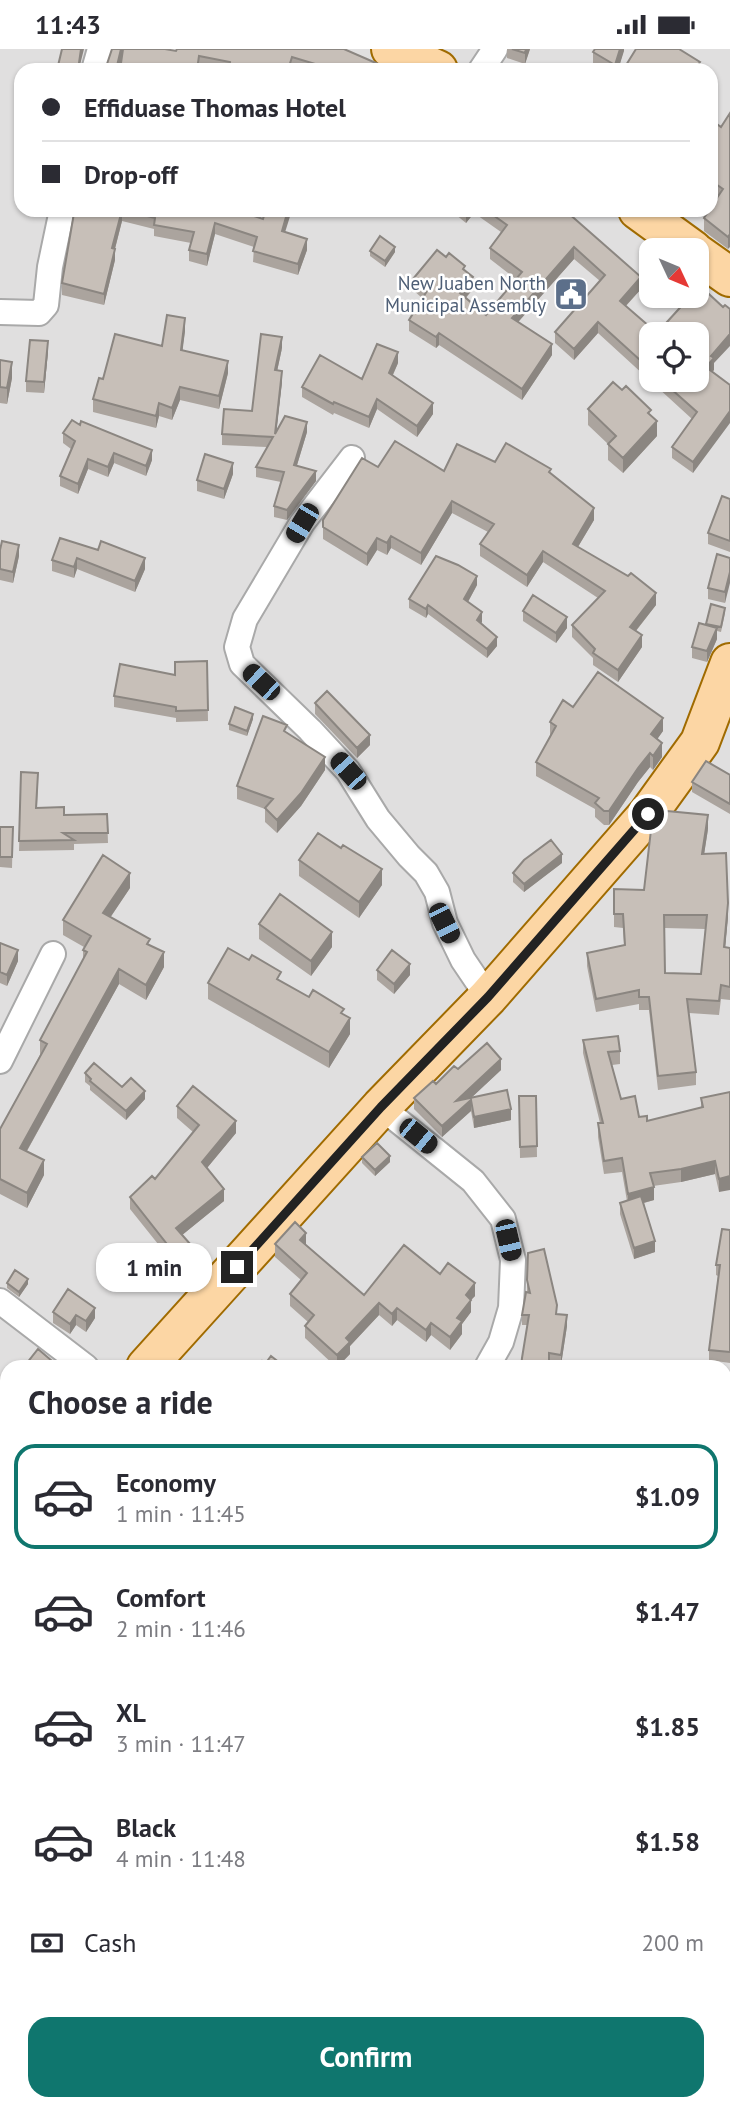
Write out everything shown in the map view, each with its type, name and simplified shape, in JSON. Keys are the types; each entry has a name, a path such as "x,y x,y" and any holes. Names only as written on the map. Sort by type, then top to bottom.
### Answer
{"main road":[{"path":"391,49 422,63"},
{"path":"648,217 677,238"},
{"path":"709,261 730,277"},
{"path":"152,1360 381,1107 488,997 648,814 699,742 730,663"}],"street":[{"path":"0,312 39,313 46,305 50,267 61,217"},
{"path":"352,458 302,523 245,619 237,647 242,664 348,771 378,818 426,873 437,892 444,923 463,960 488,997"},
{"path":"0,1061 53,954"},
{"path":"381,1107 473,1181 503,1219 513,1260 511,1308 501,1342 490,1360"},
{"path":"0,1301 77,1360"}],"shaded area":[{"path":"0,49 730,49 730,1360 0,1360"}],"building":[{"path":"62,49 81,49 79,63 59,63"},
{"path":"112,49 121,49 118,63 107,63"},
{"path":"123,49 344,49 376,63 312,63 292,57 290,63 230,63 199,56 198,63 121,63"},
{"path":"595,49 620,49 616,63 593,52"},
{"path":"636,49 679,49 700,62 699,63 627,63"},
{"path":"730,113 728,237 704,218 718,217 718,196 723,189 718,186 718,125 721,127"},
{"path":"73,217 120,217 104,294 62,283"},
{"path":"151,217 286,217 282,231 307,239 298,264 253,251 257,237 215,223 207,254 189,250 194,232 154,225 155,218"},
{"path":"496,217 573,217 639,275 639,279 620,301 644,322 639,322 639,359 598,322 574,349 555,332 605,275 574,247 512,318 552,344 522,389 439,333 436,337 409,320 427,291 413,279 437,250 446,257 449,253 465,266 463,269 473,277 460,293 486,315 522,272 490,248 507,225"},
{"path":"380,236 395,247 385,261 370,251"},
{"path":"709,294 723,307 725,305 730,309 730,334 711,356 714,358 709,364 709,322 667,322 680,308 709,308"},
{"path":"167,315 185,318 181,350 228,361 219,396 180,387 172,408 159,403 156,416 93,399 99,378 103,379 115,334 162,346"},
{"path":"261,334 282,337 275,370 282,371 275,434 285,416 307,422 294,465 316,471 287,510 274,506 284,472 256,467 273,437 222,434 224,409 252,411"},
{"path":"30,340 48,341 44,382 26,381"},
{"path":"377,344 398,352 389,373 433,403 417,426 377,399 369,417 334,402 333,404 302,387 320,355 362,379"},
{"path":"0,360 12,362 7,388 0,387"},
{"path":"709,369 730,385 730,411 693,462 672,447 697,412 674,392 709,392"},
{"path":"613,382 622,390 626,386 651,410 648,413 657,421 623,458 608,444 616,436 588,409"},
{"path":"72,420 80,425 81,421 152,450 146,466 114,453 108,467 88,459 78,484 60,476 75,441 63,433"},
{"path":"395,441 444,471 457,444 495,462 506,443 551,469 549,472 594,508 573,544 628,576 631,573 656,593 630,627 642,635 618,670 593,653 595,649 572,625 605,591 543,551 527,575 480,544 494,524 452,501 421,553 391,536 387,543 377,538 367,554 323,527 323,520 362,458 378,467"},
{"path":"205,454 233,463 224,489 197,480"},
{"path":"722,496 730,499 730,541 708,533"},
{"path":"60,538 98,550 101,541 145,558 135,581 77,558 74,567 52,560"},
{"path":"2,541 19,545 13,572 0,569"},
{"path":"717,554 730,558 725,592 708,588"},
{"path":"436,556 477,576 464,599 482,612 477,620 497,637 487,649 428,605 426,609 409,599"},
{"path":"533,595 567,617 556,633 523,611"},
{"path":"711,604 725,608 721,627 706,624"},
{"path":"699,623 717,628 707,651 692,647"},
{"path":"207,661 208,710 176,711 176,707 114,696 120,664 175,675 175,662"},
{"path":"598,672 663,718 651,734 662,743 653,756 650,753 638,768 609,811 604,811 595,803 599,798 536,762 556,726 550,722 563,700 573,707"},
{"path":"327,691 370,735 357,748 315,703"},
{"path":"235,707 253,714 247,731 229,724"},
{"path":"263,716 287,725 284,731 325,757 301,793 277,820 265,808 273,799 237,786"},
{"path":"706,761 730,775 730,804 692,782"},
{"path":"21,772 38,773 36,808 64,807 64,815 107,814 108,833 63,833 74,840 19,841"},
{"path":"667,811 708,815 702,854 726,853 728,903 724,947 730,948 730,987 721,985 719,1001 687,999 696,1072 658,1076 649,997 639,997 639,990 596,999 587,953 625,945 623,914 614,914 614,889 644,890 651,830","holes":["664,915 707,915 701,974 665,973"]},
{"path":"0,827 13,827 12,857 0,857"},
{"path":"318,833 382,869 359,902 299,860"},
{"path":"551,840 562,854 524,884 513,873 524,860"},
{"path":"103,855 130,873 103,913 150,939 147,944 164,952 146,985 119,969 20,1148 44,1160 27,1193 0,1179 0,1129 47,1044 40,1040 87,952 83,950 91,936 63,920"},
{"path":"280,894 332,932 311,961 259,924"},
{"path":"0,943 18,950 7,975 0,972"},
{"path":"228,948 249,960 252,955 281,972 277,979 309,997 313,990 344,1009 341,1013 350,1018 329,1052 208,983"},
{"path":"392,950 410,964 394,984 377,970"},
{"path":"618,1036 620,1051 608,1052 621,1099 635,1096 639,1117 647,1116 647,1121 703,1107 701,1098 730,1092 730,1176 719,1179 715,1161 650,1173 654,1187 628,1194 622,1158 604,1161 598,1123 603,1123 583,1040"},
{"path":"487,1043 501,1059 456,1101 507,1090 511,1109 474,1117 471,1100 442,1126 414,1098 433,1081 436,1084 454,1066 458,1069"},
{"path":"94,1063 122,1087 131,1078 145,1091 126,1111 90,1081 85,1073"},
{"path":"193,1086 236,1121 202,1162 224,1189 176,1228 191,1245 178,1258 130,1197 152,1176 155,1179 199,1125 177,1106"},
{"path":"519,1096 536,1096 537,1146 520,1147"},
{"path":"377,1143 390,1156 375,1170 362,1157"},
{"path":"641,1196 655,1241 634,1248 620,1203"},
{"path":"295,1222 306,1233 300,1240 364,1295 404,1245 440,1274 448,1263 475,1283 466,1295 471,1300 457,1318 462,1321 450,1337 431,1323 426,1330 397,1308 392,1314 379,1303 346,1338 350,1342 337,1355 305,1326 314,1315 290,1294 307,1273 275,1244"},
{"path":"722,1229 730,1230 730,1352 709,1350 720,1265 716,1265"},
{"path":"544,1249 557,1305 556,1314 567,1315 561,1355 549,1353 549,1360 522,1360 529,1315 522,1315 526,1292 530,1293 527,1280 528,1253"},
{"path":"15,1270 28,1279 19,1292 7,1283"},
{"path":"68,1289 95,1308 86,1321 76,1315 70,1324 53,1312"},
{"path":"38,1349 51,1360 29,1360"}],"place":[{"name":"New Juaben North Municipal Assembly","path":"571,294"}],"route":[{"path":"237,1267 381,1107 488,997 648,814"}]}
